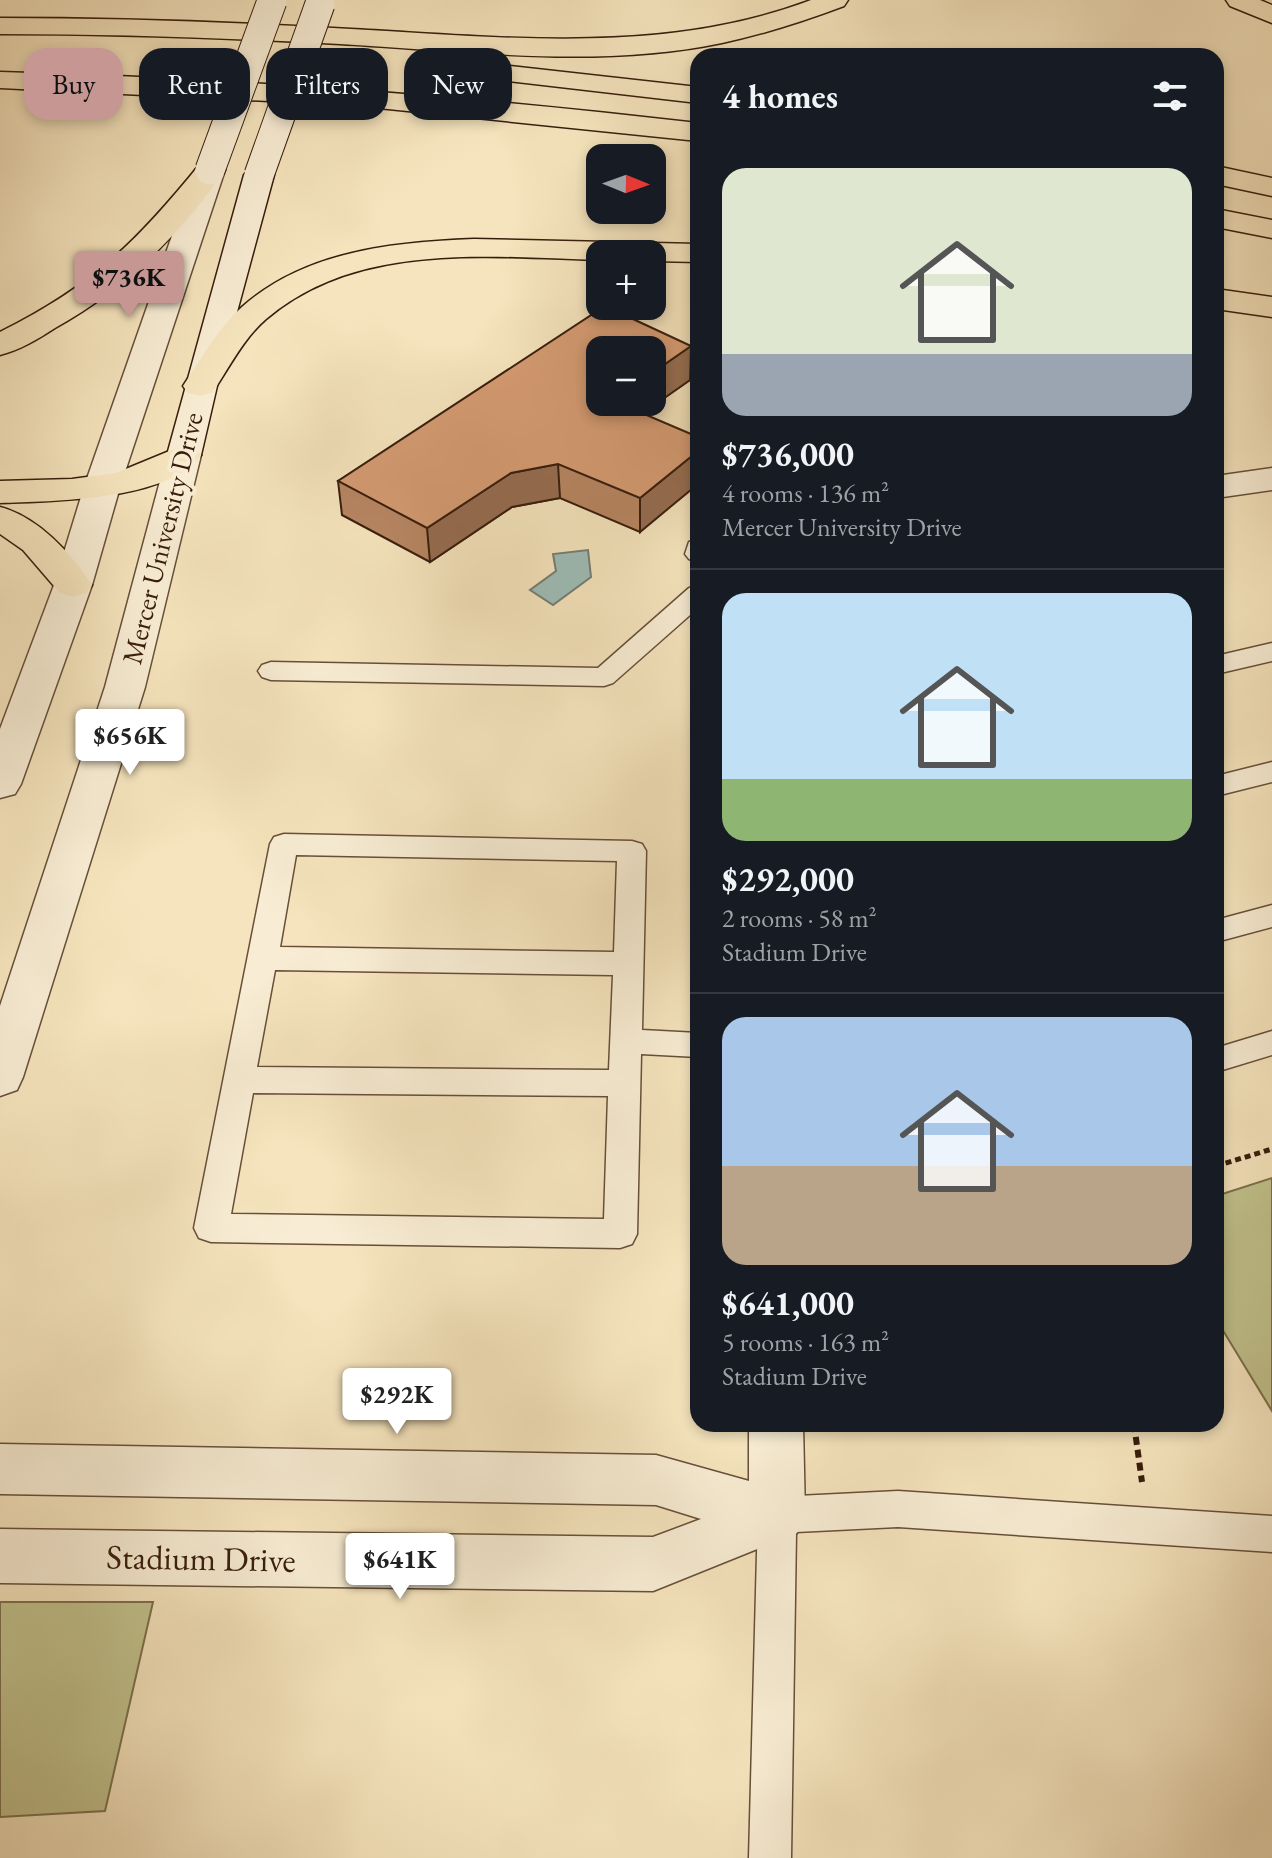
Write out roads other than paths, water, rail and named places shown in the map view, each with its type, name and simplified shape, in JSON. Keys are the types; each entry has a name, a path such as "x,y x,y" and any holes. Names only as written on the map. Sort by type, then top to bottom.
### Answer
{"highway":[{"path":"0,26 232,30 573,48 675,41 715,34 754,26 835,0"},
{"path":"1239,0 1272,15"},
{"path":"0,46 281,56 441,67 690,94"},
{"path":"0,80 179,86 336,96 690,131"},
{"path":"123,111 335,120 690,148"},
{"path":"0,345 86,295 137,256 210,170"},
{"path":"1224,177 1272,187"},
{"path":"1224,220 1272,229"},
{"path":"200,386 230,341 254,313 292,287 350,263 385,255 465,248 690,253"},
{"path":"1224,300 1272,307"},
{"path":"0,492 102,487 143,479 184,455"},
{"path":"0,518 36,542 73,585"}],"street":[{"path":"0,784 73,585 102,487 210,170 273,1"},
{"name":"Mercer University Drive","path":"0,1077 125,687 200,386 259,175 322,1"},
{"path":"1224,486 1272,479"},
{"path":"0,1469 656,1480 777,1515 776,1432"},
{"name":"Stadium Drive","path":"0,1556 653,1564 777,1515"}],"lane":[{"path":"271,671 604,677 690,601"},
{"path":"1224,663 1272,652"},
{"path":"1224,784 1272,772"},
{"path":"284,844 632,851 620,1234 211,1228 262,958 284,844"},
{"path":"1224,929 1272,916"},
{"path":"262,958 629,964"},
{"path":"627,1041 690,1045"},
{"path":"1224,1058 1272,1043"},
{"path":"238,1080 626,1083"},
{"path":"770,1858 777,1515 898,1509 1272,1534"}],"water":[{"path":"588,550 591,577 553,605 530,590 556,571 553,554"}]}
